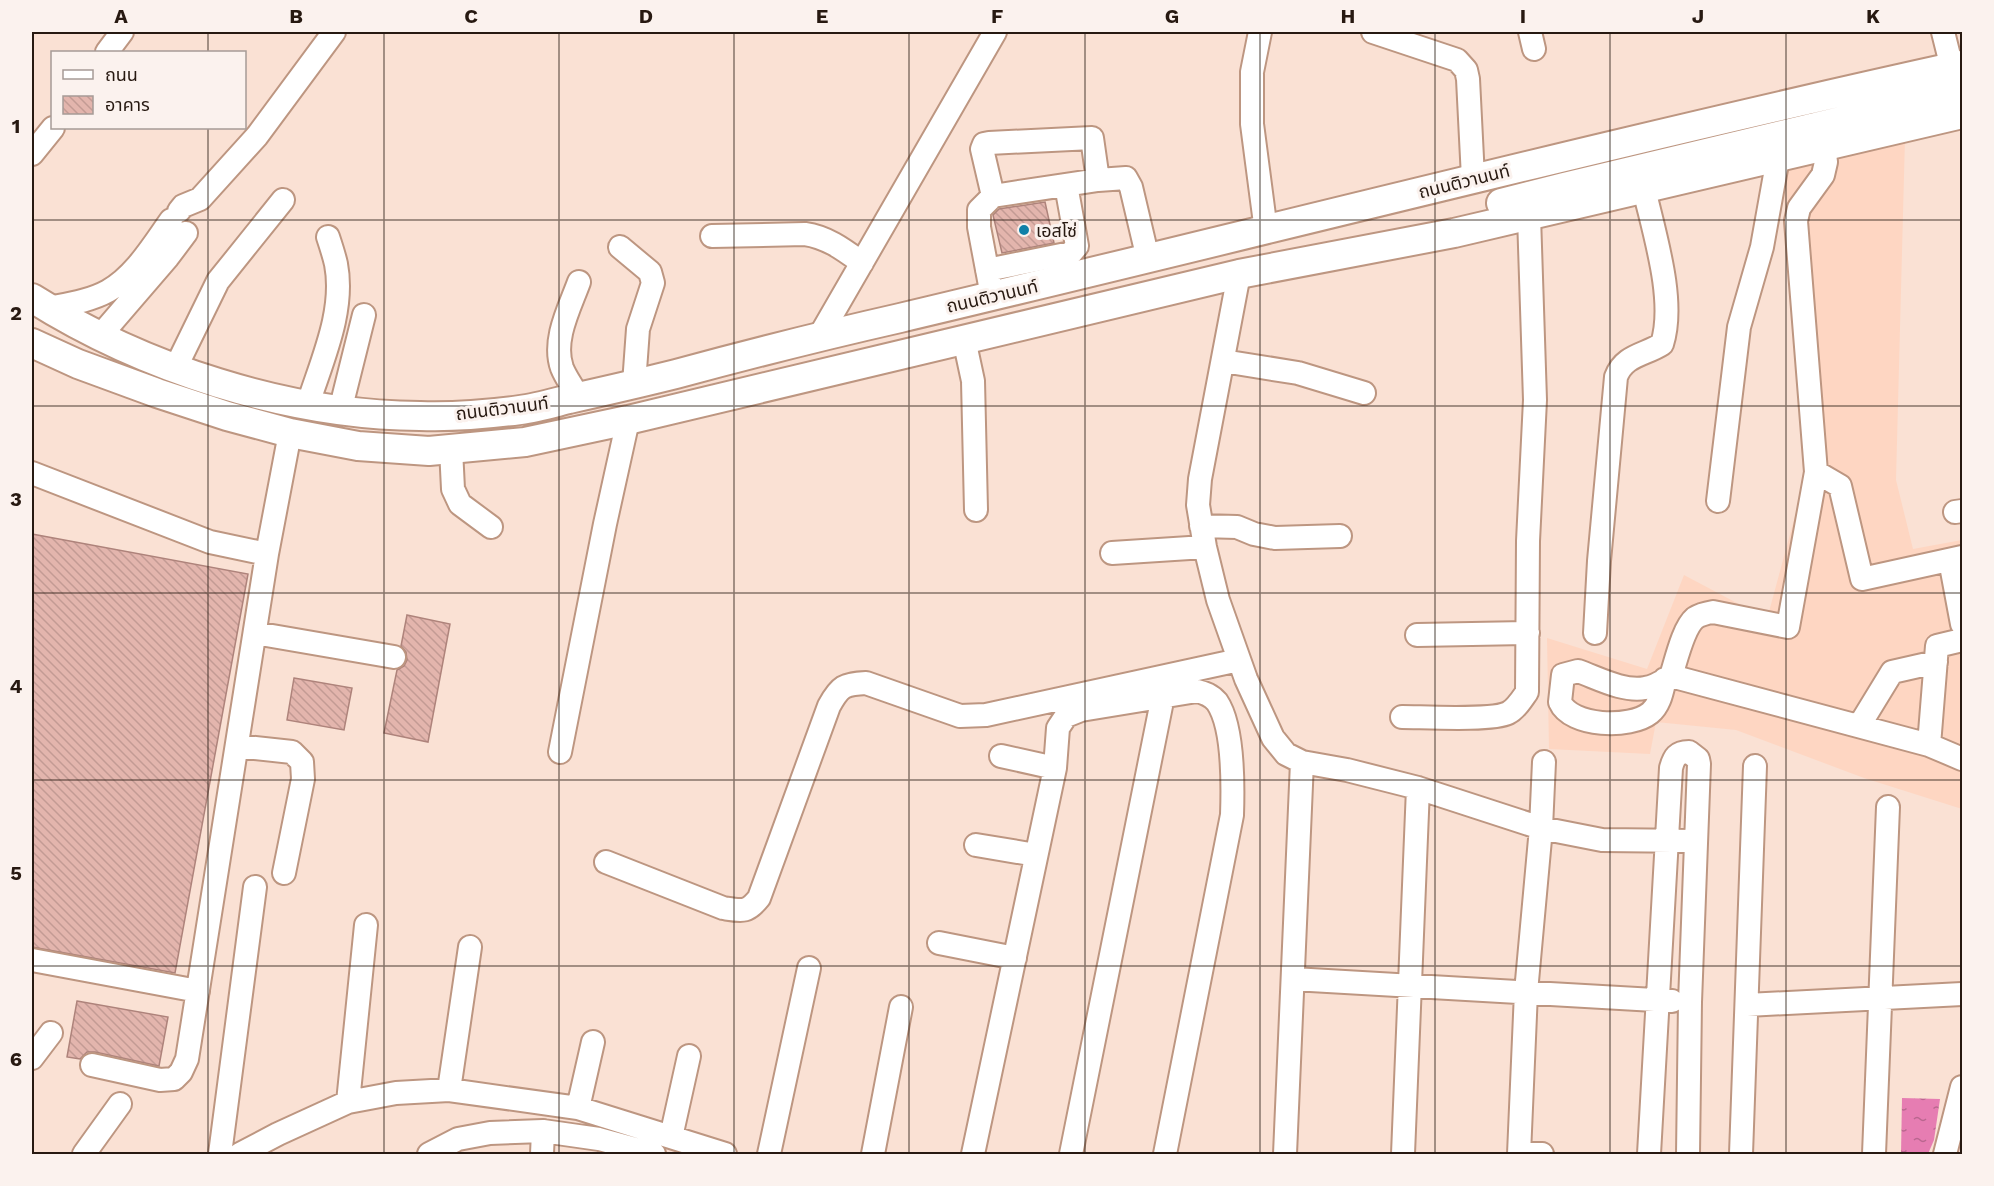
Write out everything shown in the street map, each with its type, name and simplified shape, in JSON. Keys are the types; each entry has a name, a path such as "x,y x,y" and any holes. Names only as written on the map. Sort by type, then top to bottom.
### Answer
{"main road":[{"name":"ถนนติวานนท์","path":"40,303 100,336 175,369 233,387 308,404 356,414 425,416 520,410 819,337 990,283 1148,259 1473,178 1791,103 1959,75"},
{"path":"1239,274 1959,75"},
{"name":"ถนนติวานนท์","path":"32,343 78,364 158,393 227,417 290,434 358,446 429,451 525,442 628,420 1239,274 1454,233 1962,114"}],"street":[{"path":"110,51 122,32"},
{"path":"100,336 182,222 257,136 334,32"},
{"path":"819,337 995,32"},
{"path":"1260,32 1252,72 1252,124 1266,231"},
{"path":"1373,32 1463,64 1468,79 1473,178"},
{"path":"1943,32 1959,75"},
{"path":"32,154 52,129"},
{"path":"993,196 982,149 984,144 989,143 1092,138 1098,180"},
{"path":"1824,147 1826,162 1823,175 1799,208 1796,221 1816,472 1788,627 1713,612 1702,614 1694,619 1688,628 1668,677 1929,745 1962,759"},
{"path":"1718,501 1739,327 1762,247 1778,158"},
{"path":"1066,185 1077,246 1075,249 1071,253 990,283 979,226 979,210 993,196 1098,180 1120,177 1126,178 1129,182 1148,259"},
{"path":"1595,633 1599,561 1616,377 1619,368 1628,359 1662,344 1665,334 1666,288 1644,189"},
{"path":"175,369 218,280 283,200"},
{"path":"1402,717 1492,717 1508,713 1527,692 1528,542 1535,400 1529,216"},
{"path":"712,236 817,235 862,263"},
{"path":"308,404 335,317 338,292 336,265 328,237"},
{"path":"620,247 650,272 653,283 638,329 634,384"},
{"path":"40,303 86,300 108,291 153,261"},
{"path":"1239,274 1200,479 1198,505 1218,600 1239,660 1273,738 1286,754 1302,762 1347,770 1418,788 1541,828 1602,840 1696,841"},
{"path":"578,397 562,367 559,349 562,331 579,282"},
{"path":"340,411 364,315"},
{"path":"964,339 974,381 976,510"},
{"path":"1223,360 1298,373 1364,393"},
{"path":"560,752 628,420"},
{"path":"92,1065 160,1080 174,1079 181,1072 187,1059 267,554 290,434"},
{"path":"451,449 453,489 460,504 492,527"},
{"path":"1816,472 1840,486 1862,579 1956,559 1962,624"},
{"path":"32,473 210,542 267,554"},
{"path":"1112,553 1203,537 1237,527 1254,534 1275,538 1341,536"},
{"path":"255,633 394,657"},
{"path":"1417,635 1528,633"},
{"path":"1929,745 1938,646 1962,640"},
{"path":"606,862 723,908 740,911 751,908 759,898 829,706 838,690 850,684 866,683 960,716 986,715 1239,660"},
{"path":"1859,726 1892,672 1936,662"},
{"path":"973,1155 1054,768 1058,728 1066,716 1081,710 1197,691 1208,694 1217,703 1226,725 1233,781 1232,815 1165,1155"},
{"path":"1071,1155 1163,696"},
{"path":"237,746 292,752 302,762 303,779 284,873"},
{"path":"1650,1155 1671,768 1678,754 1689,752 1698,759 1699,764 1690,1002 1688,1155"},
{"path":"1001,756 1054,768"},
{"path":"1285,1155 1302,762"},
{"path":"1542,1155 1519,1154 1526,992 1541,828 1544,762"},
{"path":"1741,1155 1755,765"},
{"path":"1403,1155 1418,788"},
{"path":"1874,1155 1888,807"},
{"path":"976,844 1036,855"},
{"path":"220,1155 255,887"},
{"path":"348,1102 366,925"},
{"path":"939,943 1015,958"},
{"path":"449,1090 471,947"},
{"path":"32,960 198,991"},
{"path":"770,1155 810,968"},
{"path":"1293,979 1690,1002"},
{"path":"1747,1005 1962,994"},
{"path":"873,1155 901,1008"},
{"path":"32,1058 51,1033"},
{"path":"578,1108 593,1042"},
{"path":"671,1137 689,1056"},
{"path":"1945,1155 1962,1087"},
{"path":"240,1155 278,1134 348,1102 396,1093 449,1090 578,1108 726,1155"},
{"path":"84,1155 120,1104"},
{"path":"429,1155 458,1139 490,1133 543,1131 599,1139 654,1155"},
{"path":"542,1155 543,1131"}],"shaded area":[{"path":"1905,138 1896,480 1913,549 1962,540 1962,809 1864,778 1736,730 1656,722 1650,754 1549,749 1547,638 1647,669 1684,575 1767,619 1804,483 1782,165"}],"water":[{"path":"1902,1098 1940,1099 1934,1140 1928,1154 1901,1154"}],"building":[{"name":"เอสโซ่","path":"1045,202 1054,243 1002,253 993,215 999,209"},
{"path":"32,534 248,574 175,973 32,947"},
{"path":"407,615 450,624 428,742 384,733 397,670 404,666 407,660 406,652 401,646"},
{"path":"294,678 352,688 344,730 287,720"},
{"path":"77,1001 168,1017 159,1066 95,1052 87,1052 80,1059 67,1057"}],"place":[{"name":"เอสโซ่","path":"1024,230"}]}
